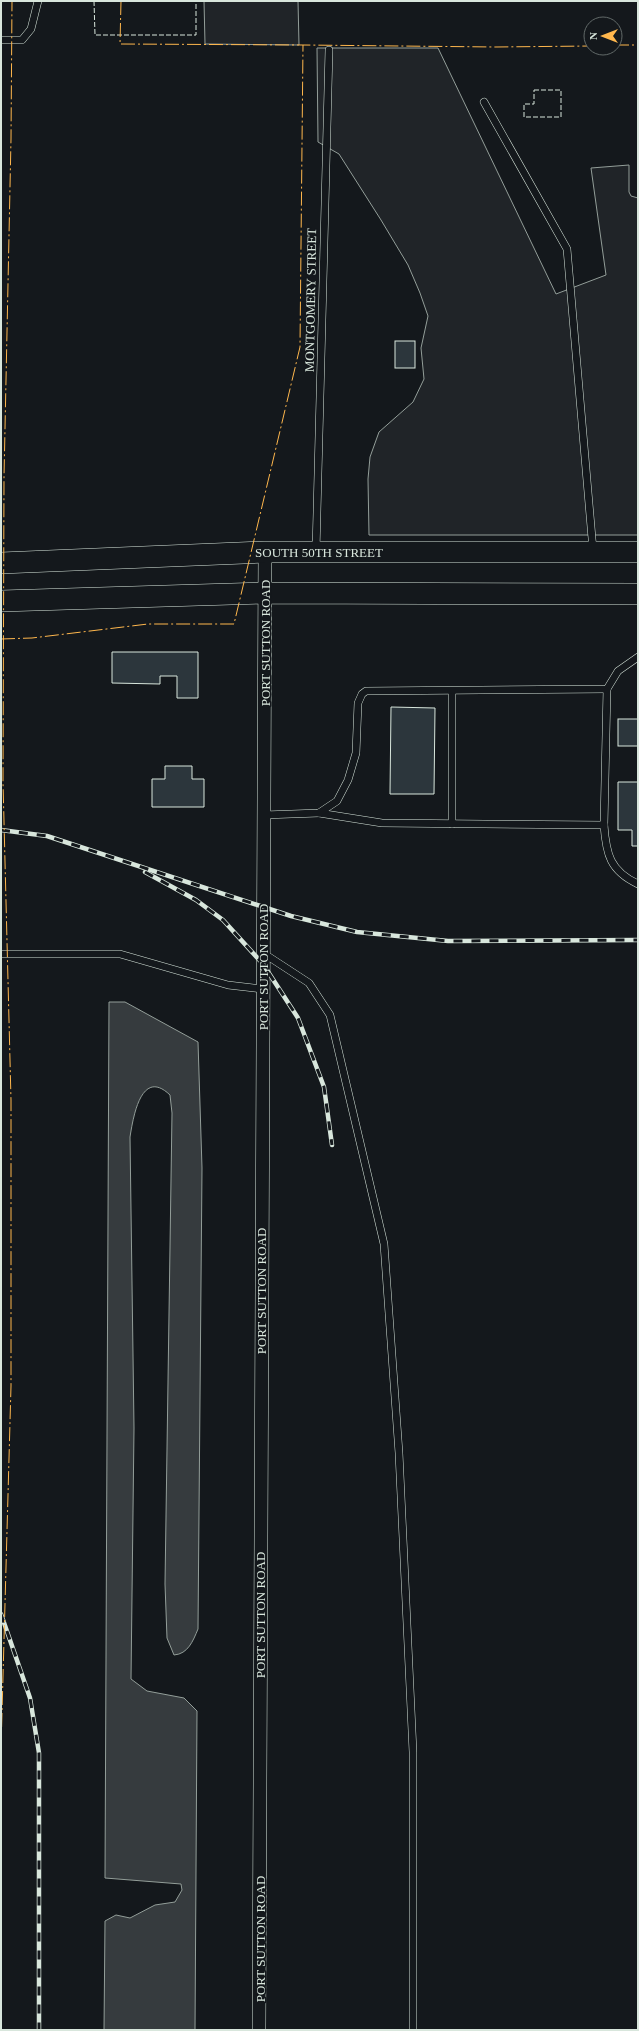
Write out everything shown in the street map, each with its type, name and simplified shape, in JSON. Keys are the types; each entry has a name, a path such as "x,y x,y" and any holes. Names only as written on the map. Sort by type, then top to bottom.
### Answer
{"main road":[{"name":"SOUTH 50TH STREET","path":"1,564 265,552 638,552"},
{"path":"1,601 265,593 638,594"}],"street":[{"name":"PORT SUTTON ROAD","path":"259,2030 262,989 265,552"}],"lane":[{"path":"1,40 22,40 32,29 38,1"},
{"name":"MONTGOMERY STREET","path":"316,552 329,50"},
{"path":"484,102 567,249 593,552"},
{"path":"638,657 618,671 607,689 604,825 606,849 609,858 625,877 638,884"},
{"path":"319,813 336,801 348,780 356,752 358,703 362,694 371,690 607,689"},
{"path":"452,690 452,824"},
{"path":"264,815 319,813 382,823 604,825"},
{"path":"263,953 309,983 330,1015 384,1244 399,1453 413,1752 413,2030"},
{"path":"1,954 120,954 228,985 262,989"}],"shaded area":[{"path":"204,1 298,1 299,45 205,44"},
{"path":"317,48 438,48 556,294 606,275 591,168 629,165 629,192 631,196 638,198 638,535 369,535 368,479 370,457 379,432 413,402 424,379 421,348 428,316 408,265 381,220 339,154 318,142"},
{"path":"109,1002 125,1002 198,1042 202,1168 198,1629 189,1646 183,1652 174,1655 167,1638 165,1584 172,1113 170,1095 160,1088 152,1087 145,1091 136,1108 130,1137 134,1428 131,1679 147,1691 184,1698 197,1711 195,2030 104,2030 105,1921 116,1915 130,1918 155,1905 175,1902 182,1890 181,1884 105,1878"}],"building":[{"path":"395,341 415,341 415,368 395,368"},
{"path":"112,652 198,652 198,698 177,698 177,676 160,676 160,684 112,683"},
{"path":"391,707 435,708 434,794 390,794"},
{"path":"618,719 638,719 638,746 618,746"},
{"path":"165,766 192,766 192,779 204,779 204,807 152,807 152,779 165,779"},
{"path":"618,782 638,782 638,846 632,846 632,830 618,830"}],"railway":[{"path":"1,830 47,836 291,916 357,932 448,941 638,940"},
{"path":"145,872 196,900 223,920 263,964 298,1018 324,1087 332,1145"},
{"path":"1,1614 30,1698 39,1753 39,2030"}],"fence":[{"path":"94,1 95,35 196,35 196,1"},
{"path":"534,90 561,90 561,117 524,117 524,104 534,104 534,90"}],"power":[{"path":"1,1749 11,1386 11,1100 3,782 4,477 11,139 12,1"},
{"path":"121,1 120,44 303,45"},
{"path":"1,639 32,638 148,624 234,624 300,347 303,45 495,47 583,46"},
{"path":"623,45 638,45"}]}
